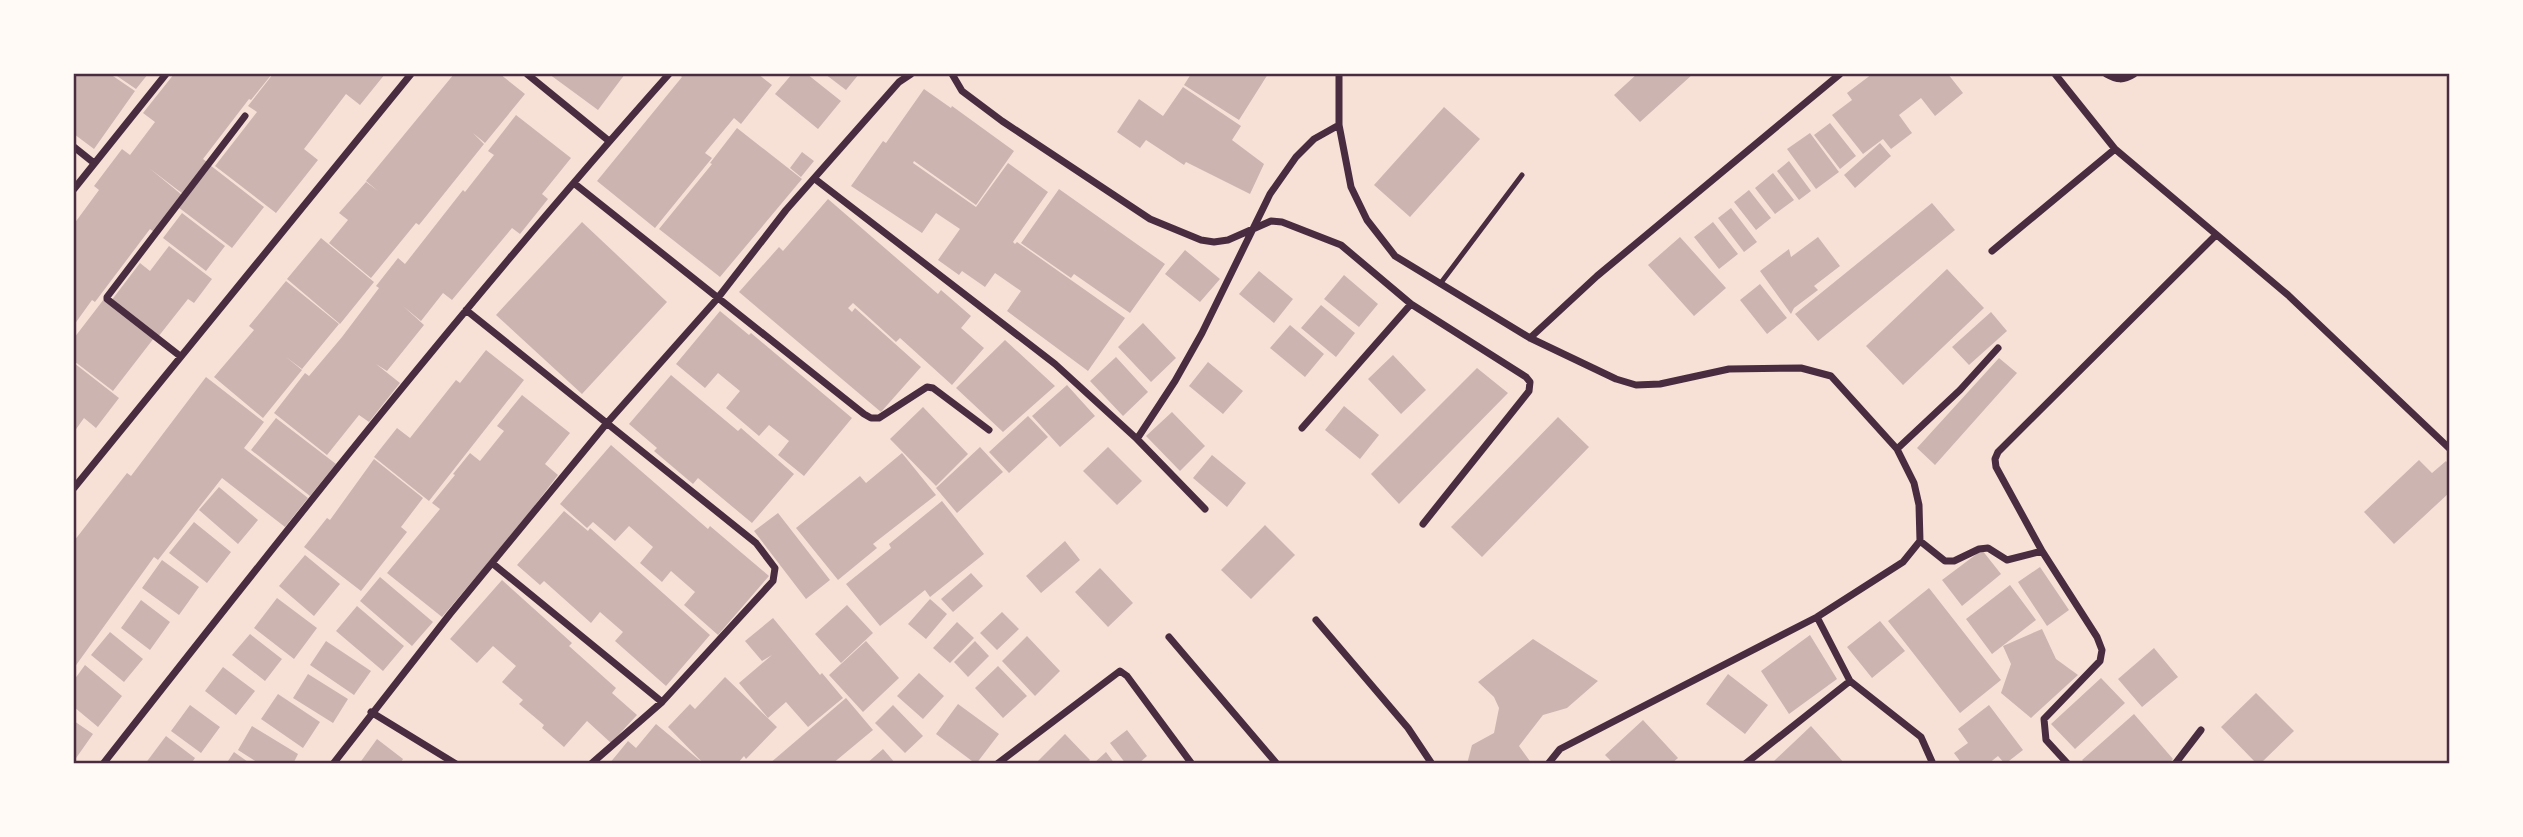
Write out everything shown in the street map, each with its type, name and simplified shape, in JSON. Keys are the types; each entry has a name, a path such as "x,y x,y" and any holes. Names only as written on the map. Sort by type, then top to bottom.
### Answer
{"street":[{"path":"74,190 166,74"},
{"path":"74,488 411,74"},
{"path":"527,74 609,141"},
{"path":"103,764 304,507 466,310 668,74"},
{"path":"332,764 371,712 607,423 717,299 786,210 899,82 911,74"},
{"path":"952,74 962,91 1002,121 1150,219 1201,240 1214,242 1228,240 1270,221 1282,222 1341,245 1411,304 1526,377 1531,386 1423,524"},
{"path":"1339,74 1339,125 1351,187 1367,220 1395,256 1530,338 1616,379 1636,385 1660,384 1729,369 1801,368 1831,376 1897,449 1914,483 1919,505 1920,541 1903,562 1817,617 1560,749 1548,764"},
{"path":"1530,338 1597,276 1840,74"},
{"path":"2055,74 2115,149 2288,295 2449,449"},
{"path":"2106,74 2115,79 2126,79 2134,74"},
{"path":"180,356 107,297 245,116"},
{"path":"1137,439 1175,381 1270,194 1296,157 1314,139 1339,125"},
{"path":"74,147 94,163"},
{"path":"1993,251 2115,149"},
{"path":"815,179 1055,364 1137,439 1205,509"},
{"path":"575,184 717,299 871,418 879,418 927,387 933,388 989,430"},
{"path":"2068,764 2046,740 2044,719 2100,661 2102,650 2097,637 2042,551 1996,467 1995,459 1997,452 2215,236"},
{"path":"1302,428 1411,304"},
{"path":"466,310 756,543 775,568 773,581 662,702 591,764"},
{"path":"1897,449 1960,390 1998,348"},
{"path":"1920,541 1945,561 1954,561 1979,549 1988,548 2007,560 2042,551"},
{"path":"492,563 662,702"},
{"path":"1817,617 1850,681 1921,737 1933,764"},
{"path":"1316,620 1408,728 1432,764"},
{"path":"1170,637 1277,764"},
{"path":"997,764 1120,671 1127,676 1192,764"},
{"path":"1745,764 1850,681"},
{"path":"371,712 456,764"},
{"path":"2175,764 2201,730"}],"lane":[{"path":"1440,284 1522,175"}],"building":[{"path":"74,74 110,74 135,91 94,149 74,134"},
{"path":"114,74 148,74 136,89"},
{"path":"174,74 272,74 251,100 249,99 203,159 207,162 183,194 149,168 182,195 154,232 150,229 95,302 92,300 74,325 74,224 99,190 94,186 122,149 130,155 155,122 143,113"},
{"path":"273,74 385,74 360,105 346,94 304,149 318,160 276,213 215,166 257,112 248,106"},
{"path":"454,74 500,74 525,94 485,143 473,133 484,144 419,225 416,223 371,278 329,243 348,220 339,213 366,182 378,191 366,181"},
{"path":"549,74 625,74 598,110"},
{"path":"679,74 758,74 772,85 741,124 734,118 705,153 712,158 655,228 597,181 682,77"},
{"path":"792,74 807,74 841,101 818,129 775,94"},
{"path":"825,74 859,74 846,90"},
{"path":"1191,74 1268,74 1239,120 1184,85"},
{"path":"1637,74 1693,74 1640,122 1614,95"},
{"path":"1872,74 1948,74 1963,93 1935,116 1921,98 1899,115 1912,133 1891,149 1883,139 1863,154 1832,115 1852,100 1847,93"},
{"path":"1183,87 1241,126 1232,140 1264,164 1250,194 1186,162 1184,165 1146,140 1140,148 1117,132 1139,99 1163,116"},
{"path":"924,89 1014,151 976,205 914,161 913,163 976,207 1008,163 1048,192 1013,242 1017,242 1125,318 1088,371 1007,311 1021,291 995,273 985,287 962,271 959,275 938,260 960,229 936,213 922,233 851,186 883,141 886,143"},
{"path":"1444,107 1480,139 1410,217 1374,185"},
{"path":"516,115 571,158 542,194 548,199 520,234 512,228 452,300 443,293 421,321 403,306 424,325 387,371 376,364 400,383 369,422 359,415 327,455 274,413 305,373 309,376 342,337 398,258 405,264 463,190 465,192 494,155 488,151"},
{"path":"1830,123 1856,156 1840,169 1814,135"},
{"path":"737,128 802,179 720,277 659,229 712,164 710,163"},
{"path":"1810,133 1839,172 1816,189 1787,149"},
{"path":"1880,143 1891,156 1855,188 1844,175"},
{"path":"802,152 814,161 801,177 790,168"},
{"path":"1789,161 1811,191 1799,200 1777,171"},
{"path":"210,165 264,207 232,248 178,207"},
{"path":"1773,173 1794,200 1775,214 1755,188"},
{"path":"1059,189 1165,264 1130,313 1074,274 1071,278 1021,243"},
{"path":"1749,190 1771,218 1756,230 1734,202"},
{"path":"828,199 938,294 941,290 971,316 961,328 984,348 952,385 900,338 896,342 853,303 848,308 852,312 855,308 921,367 881,412 739,292 779,247 783,251"},
{"path":"1932,203 1955,230 1818,341 1795,314"},
{"path":"1731,208 1757,242 1744,252 1718,218"},
{"path":"182,213 225,246 206,271 163,238"},
{"path":"582,222 667,302 582,394 496,315"},
{"path":"1713,222 1738,254 1719,269 1694,237"},
{"path":"1680,237 1726,288 1694,316 1648,265"},
{"path":"1818,237 1840,266 1814,286 1818,290 1794,308 1791,314 1760,271 1789,249 1791,257"},
{"path":"321,238 374,282 340,324 287,279"},
{"path":"169,246 212,279 194,303 188,299 158,337 111,301 140,263 150,271"},
{"path":"1185,250 1220,279 1200,302 1165,274"},
{"path":"1947,269 1984,308 1903,385 1866,346"},
{"path":"1259,271 1293,299 1274,323 1239,294"},
{"path":"1344,275 1378,304 1359,327 1324,299"},
{"path":"286,281 339,324 302,369 286,357 302,370 263,418 214,377 254,330 249,326"},
{"path":"1760,284 1787,318 1767,334 1740,300"},
{"path":"104,299 154,338 113,391 74,361 74,338"},
{"path":"1321,305 1355,333 1336,357 1301,328"},
{"path":"720,311 749,335 751,333 852,418 804,476 778,455 789,441 769,425 759,436 726,408 740,391 718,373 705,388 676,364"},
{"path":"1991,312 2007,331 1969,365 1952,347"},
{"path":"1143,323 1176,358 1151,382 1118,347"},
{"path":"1290,325 1324,354 1305,377 1270,348"},
{"path":"1005,340 1055,386 1003,432 956,388"},
{"path":"486,350 524,380 429,501 374,457 397,428 410,438 456,380 460,383"},
{"path":"1393,355 1426,390 1401,414 1368,379"},
{"path":"1116,357 1148,392 1123,416 1090,381"},
{"path":"1999,358 2017,373 1935,465 1917,448"},
{"path":"1208,362 1243,391 1223,414 1189,386"},
{"path":"74,363 119,398 96,428 84,418 74,432"},
{"path":"1477,368 1508,393 1399,504 1371,474"},
{"path":"671,375 738,431 741,428 794,474 752,523 698,478 693,484 654,451 657,448 629,424"},
{"path":"206,377 264,422 244,448 308,498 285,527 222,478 158,560 154,557 74,668 74,541 127,473 131,476"},
{"path":"1067,385 1095,416 1060,447 1032,416"},
{"path":"522,395 570,433 545,464 558,475 536,506 442,617 387,573 440,509 432,503 470,453 480,461 504,431 497,426"},
{"path":"1344,406 1379,435 1360,459 1325,430"},
{"path":"923,407 968,454 936,486 890,439"},
{"path":"1172,412 1205,446 1180,471 1146,436"},
{"path":"1028,416 1048,437 1009,473 989,452"},
{"path":"1558,417 1589,447 1482,557 1451,527"},
{"path":"276,418 336,464 310,496 251,450"},
{"path":"611,445 708,529 710,526 769,576 718,635 684,605 695,592 671,571 662,582 640,563 653,547 629,526 615,541 593,522 587,528 560,504"},
{"path":"980,447 1003,472 957,513 936,488"},
{"path":"1108,447 1142,481 1117,505 1083,471"},
{"path":"902,453 936,495 873,544 877,548 838,580 796,528 860,476 866,483"},
{"path":"1212,455 1246,483 1227,507 1193,478"},
{"path":"374,459 423,498 401,527 407,532 361,591 304,547 327,518 330,520"},
{"path":"2419,460 2432,473 2446,461 2449,465 2449,493 2394,544 2364,512"},
{"path":"219,487 258,520 238,544 199,510"},
{"path":"942,501 984,554 930,597 925,590 880,626 846,584 891,548 889,544"},
{"path":"564,511 588,531 590,528 710,635 666,686 615,641 623,632 600,612 591,623 544,581 540,585 517,565"},
{"path":"778,513 830,580 806,599 754,531"},
{"path":"194,522 231,552 207,583 169,553"},
{"path":"1265,525 1295,555 1251,599 1221,570"},
{"path":"1065,541 1080,560 1041,593 1026,576"},
{"path":"1982,550 2001,574 1962,606 1942,580"},
{"path":"305,555 340,584 314,616 279,586"},
{"path":"162,560 199,587 179,615 142,588"},
{"path":"2040,567 2069,610 2047,626 2018,582"},
{"path":"1100,568 1133,603 1108,627 1075,592"},
{"path":"971,573 983,586 953,612 941,599"},
{"path":"380,577 433,622 412,646 360,601"},
{"path":"502,580 572,643 569,646 616,688 612,693 637,715 611,743 587,721 564,747 519,704 523,700 502,682 516,666 493,646 477,663 450,639"},
{"path":"2010,585 2036,620 1992,654 1966,619"},
{"path":"1929,588 2001,680 1960,713 1888,621"},
{"path":"277,598 317,628 294,659 254,628"},
{"path":"930,599 947,614 926,639 908,624"},
{"path":"141,600 170,622 150,650 121,628"},
{"path":"847,605 873,633 841,663 815,634"},
{"path":"357,606 404,646 383,671 336,631"},
{"path":"1002,612 1019,629 997,650 980,633"},
{"path":"773,618 820,675 822,673 843,698 808,727 786,702 768,718 739,683 772,655 762,661 745,641"},
{"path":"1880,621 1905,651 1872,678 1847,647"},
{"path":"957,622 974,638 950,663 933,648"},
{"path":"2042,629 2056,659 2078,675 2031,718 2001,693 2011,664 2003,646"},
{"path":"110,632 143,659 124,682 91,655"},
{"path":"250,634 282,659 265,681 232,655"},
{"path":"1810,635 1837,679 1789,714 1761,671"},
{"path":"1027,636 1060,671 1035,696 1002,661"},
{"path":"1533,639 1598,681 1567,708 1543,715 1519,746 1532,764 1467,764 1472,745 1494,733 1499,708 1494,697 1478,682"},
{"path":"326,641 371,671 354,695 310,665"},
{"path":"866,641 899,678 863,712 829,675"},
{"path":"975,641 989,656 968,677 954,662"},
{"path":"2154,648 2178,677 2142,707 2118,679"},
{"path":"85,665 122,696 98,727 74,707 74,680"},
{"path":"998,666 1027,696 1003,718 975,688"},
{"path":"223,667 255,691 236,715 205,691"},
{"path":"919,673 944,696 923,719 897,696"},
{"path":"308,674 348,699 333,723 293,698"},
{"path":"1728,674 1768,705 1745,734 1706,704"},
{"path":"725,677 777,727 746,759 744,756 737,764 704,764 668,727 690,704 695,709"},
{"path":"2101,678 2125,703 2075,749 2051,724"},
{"path":"2256,693 2294,731 2260,764 2221,727"},
{"path":"278,694 320,722 303,748 261,719"},
{"path":"846,698 873,730 832,764 769,764"},
{"path":"958,704 999,734 976,764 936,734"},
{"path":"190,705 220,727 201,753 171,731"},
{"path":"893,705 923,736 905,753 875,723"},
{"path":"1989,705 2023,750 2005,764 1998,756 1988,764 1962,764 1954,753 1968,743 1958,729"},
{"path":"2134,714 2173,759 2168,764 2086,764 2082,760"},
{"path":"1643,720 1678,758 1671,764 1614,764 1605,755"},
{"path":"74,721 93,734 74,761"},
{"path":"656,724 704,764 609,764 628,741 636,748"},
{"path":"252,726 298,754 293,764 260,764 238,750"},
{"path":"1811,726 1845,764 1776,764 1774,761"},
{"path":"1127,730 1147,756 1138,764 1126,764 1110,743"},
{"path":"1065,734 1090,760 1086,764 1035,764"},
{"path":"166,736 195,758 191,764 145,764"},
{"path":"377,739 403,759 400,764 359,764"},
{"path":"883,749 896,764 866,764"},
{"path":"234,752 251,764 226,764"},
{"path":"1106,752 1115,764 1093,764"}]}
